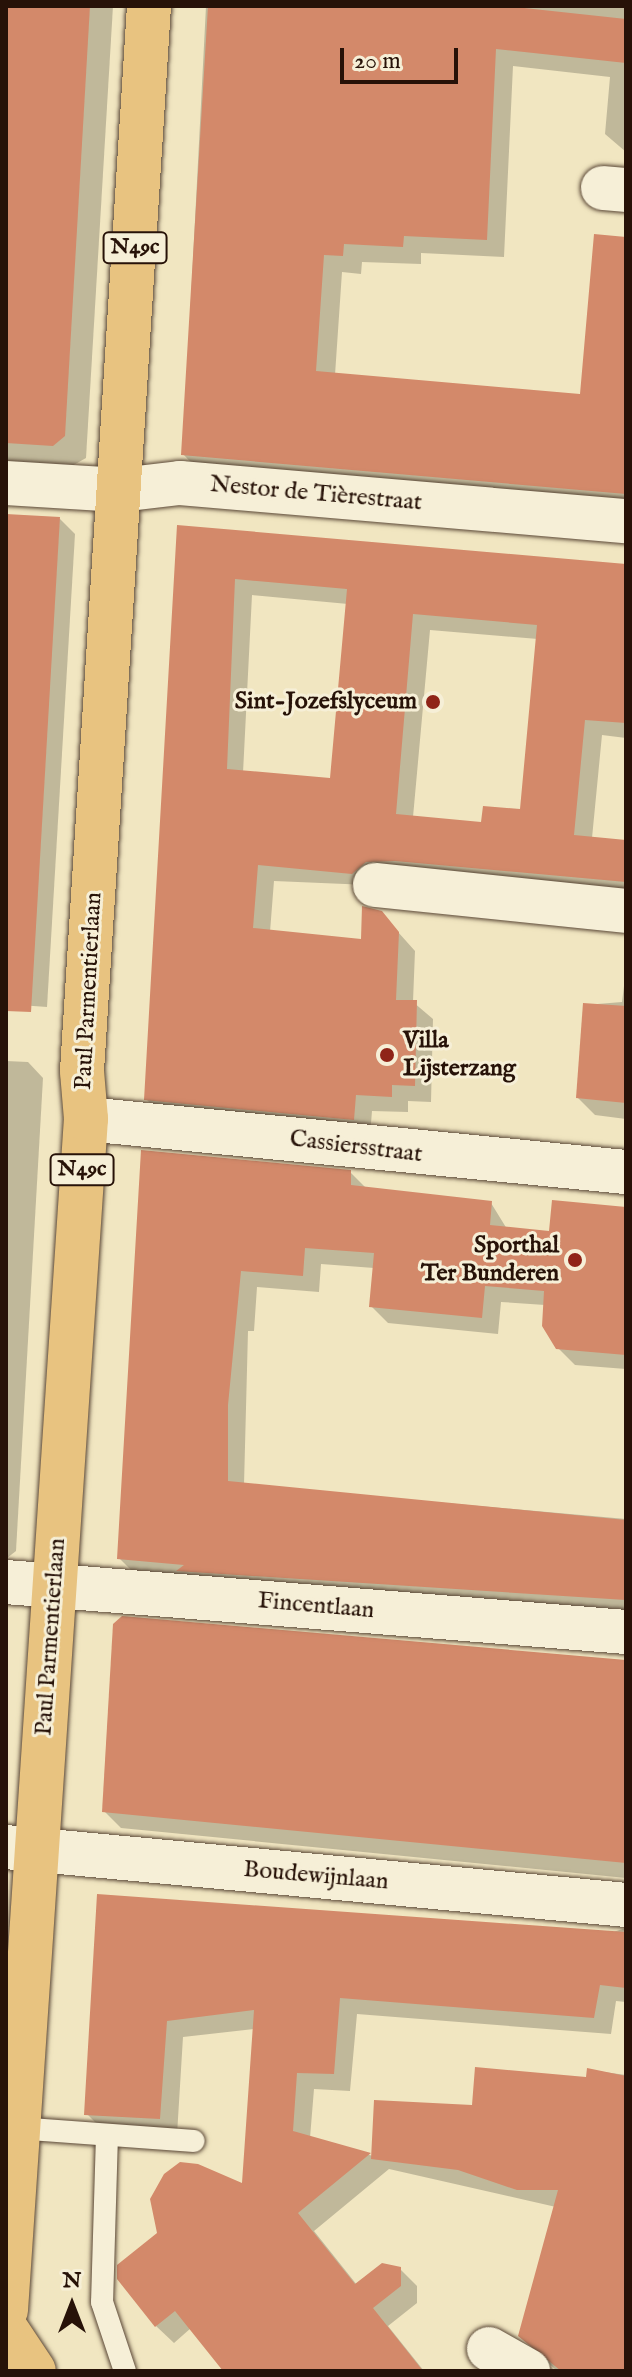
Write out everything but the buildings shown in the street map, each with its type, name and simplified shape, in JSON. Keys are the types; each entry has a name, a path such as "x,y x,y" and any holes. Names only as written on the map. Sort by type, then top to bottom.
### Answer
{"main road":[{"name":"Paul Parmentierlaan","path":"6,2310 17,2128 20,1848 56,1585 86,1119 82,1071 149,6"},
{"path":"6,2329 34,2371"}],"street":[{"name":"Nestor de Tièrestraat","path":"6,483 120,490 180,483 626,521"},
{"path":"375,885 626,911"},
{"name":"Cassiersstraat","path":"86,1119 626,1172"},
{"name":"Fincentlaan","path":"6,1582 626,1632"},
{"name":"Boudewijnlaan","path":"20,1848 626,1905"},
{"path":"489,2349 528,2371"}],"lane":[{"path":"17,2128 194,2141"},
{"path":"107,2135 102,2302 125,2371"}],"place":[{"name":"Sint-Jozefslyceum","path":"433,702"},
{"name":"Villa Lijsterzang","path":"387,1055"},
{"name":"Sporthal Ter Bunderen","path":"575,1260"}]}
